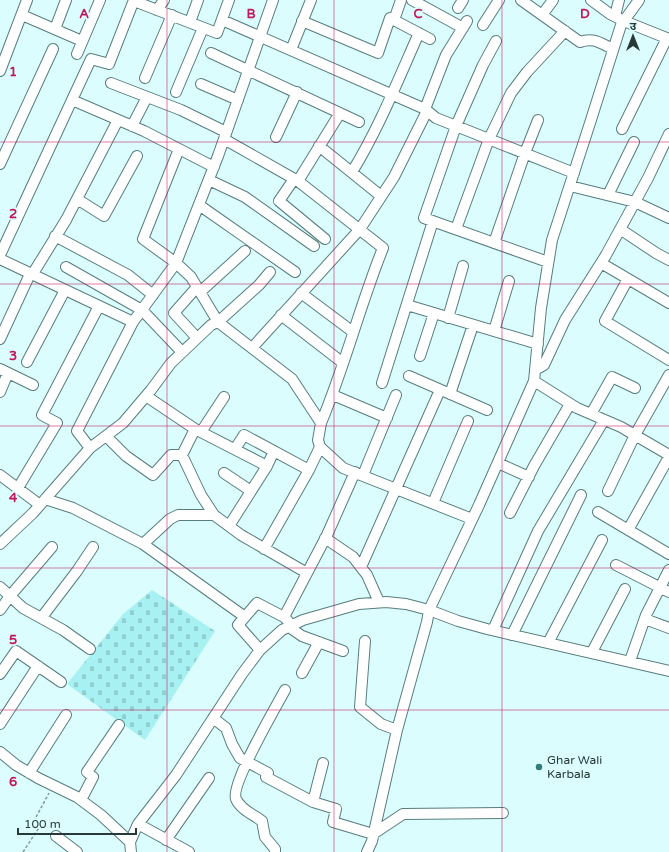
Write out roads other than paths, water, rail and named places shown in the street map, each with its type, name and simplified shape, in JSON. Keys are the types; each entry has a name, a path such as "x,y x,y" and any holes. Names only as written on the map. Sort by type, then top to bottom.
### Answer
{"street":[{"path":"0,71 27,0"},
{"path":"55,29 66,0"},
{"path":"77,54 100,0"},
{"path":"0,255 91,59 108,64 134,0 217,33 229,0"},
{"path":"157,10 164,0"},
{"path":"190,22 198,0"},
{"path":"90,448 77,431 133,322 176,263 214,167 273,0"},
{"path":"291,50 311,0"},
{"path":"394,20 401,0"},
{"path":"252,348 360,229 394,177 426,110 446,55 465,24 412,0"},
{"path":"483,25 499,0"},
{"path":"521,0 580,42 594,40 613,49"},
{"path":"542,15 553,0"},
{"path":"591,0 619,19 668,39 622,129"},
{"path":"368,852 429,610 534,381 541,308 552,240 621,25 619,19 619,0"},
{"path":"619,19 639,0"},
{"path":"22,15 82,41"},
{"path":"145,78 172,15"},
{"path":"302,21 378,53 390,18 430,39"},
{"path":"222,20 426,110 436,118 574,173"},
{"path":"176,92 203,28"},
{"path":"456,229 488,139 511,93 527,72 565,31"},
{"path":"352,172 380,122 419,33"},
{"path":"496,41 480,72 456,126 424,218 548,262"},
{"path":"0,164 53,49"},
{"path":"212,53 359,122"},
{"path":"111,83 181,110 225,136 296,180 383,248 372,275 343,363 321,423 318,440 320,447 343,468 472,519"},
{"path":"201,84 238,100"},
{"path":"276,136 296,92"},
{"path":"132,126 147,97"},
{"path":"72,100 132,126 214,167"},
{"path":"325,239 279,201 296,180 340,113"},
{"path":"1,332 31,274 77,198 118,120"},
{"path":"494,243 538,120"},
{"path":"535,370 544,365 565,320 601,263 664,154 669,134"},
{"path":"608,195 634,142"},
{"path":"319,146 382,196"},
{"path":"179,149 142,239 176,263 191,278 218,322 292,379 321,423"},
{"path":"77,198 104,216 137,156"},
{"path":"209,180 244,198 314,246"},
{"path":"570,186 635,202 669,218"},
{"path":"199,205 295,272"},
{"path":"382,382 433,221"},
{"path":"620,229 669,260"},
{"path":"55,236 128,275 153,295"},
{"path":"197,338 174,314 198,290 245,251"},
{"path":"0,259 133,322"},
{"path":"601,263 669,303"},
{"path":"448,318 464,266"},
{"path":"66,267 142,310 182,352"},
{"path":"0,544 43,502 90,448 123,422 146,396 171,363 211,325 218,322 259,285 270,272"},
{"path":"628,279 605,321 669,360"},
{"path":"494,331 509,281"},
{"path":"27,362 65,290"},
{"path":"301,293 353,332"},
{"path":"407,305 538,344"},
{"path":"18,488 57,423 42,416 99,306"},
{"path":"420,356 434,313"},
{"path":"281,315 343,363"},
{"path":"361,567 396,489 445,392 473,325"},
{"path":"0,392 4,371 33,385"},
{"path":"409,376 487,410"},
{"path":"591,414 612,377 635,388"},
{"path":"608,491 635,435 668,380"},
{"path":"534,381 570,404 668,452 628,530"},
{"path":"332,394 387,418"},
{"path":"284,616 359,474 387,418 396,395"},
{"path":"146,396 198,430 267,466"},
{"path":"182,455 198,430 224,397"},
{"path":"510,513 570,404"},
{"path":"493,630 538,531 604,420"},
{"path":"433,503 468,421"},
{"path":"235,450 244,435 309,470"},
{"path":"106,436 126,456 153,474 171,455 182,455"},
{"path":"264,548 309,470 320,447"},
{"path":"229,526 267,466 274,451"},
{"path":"182,455 201,495 214,515 264,548 307,573"},
{"path":"498,462 529,477"},
{"path":"224,473 251,491"},
{"path":"0,475 18,488 43,502 73,508 143,544 245,616"},
{"path":"512,634 581,495"},
{"path":"598,512 669,554"},
{"path":"143,544 170,519 178,515 214,515"},
{"path":"325,538 353,557 367,576 379,602"},
{"path":"548,643 602,540"},
{"path":"0,610 52,547"},
{"path":"42,617 78,570 92,547"},
{"path":"616,566 664,590"},
{"path":"630,661 645,619 664,590 669,570"},
{"path":"0,588 23,608 42,617 90,649"},
{"path":"592,652 625,589"},
{"path":"0,752 29,773 81,800 101,815 130,847 138,824 176,775 242,674 260,650 282,630 303,620 359,604 386,602 406,604 429,610 458,621 493,630 669,671"},
{"path":"260,650 238,625 257,603 284,616 291,626 302,636 343,651"},
{"path":"645,619 669,628"},
{"path":"365,640 360,707 381,724 398,730"},
{"path":"302,673 319,642"},
{"path":"0,674 16,651 61,682"},
{"path":"0,724 38,666"},
{"path":"275,852 275,849 266,837 262,821 241,806 236,799 235,792 247,762 285,690"},
{"path":"29,773 66,714"},
{"path":"213,718 226,728 232,744 240,758 268,773 266,777 313,802 336,809 332,822 373,834"},
{"path":"81,800 93,777 87,772 119,725"},
{"path":"313,802 323,763"},
{"path":"166,840 210,778"},
{"path":"373,834 403,814 503,813"},
{"path":"138,824 189,852"},
{"path":"56,836 77,852"}],"place":[{"name":"Ghar Wali Karbala","path":"539,767"}]}
